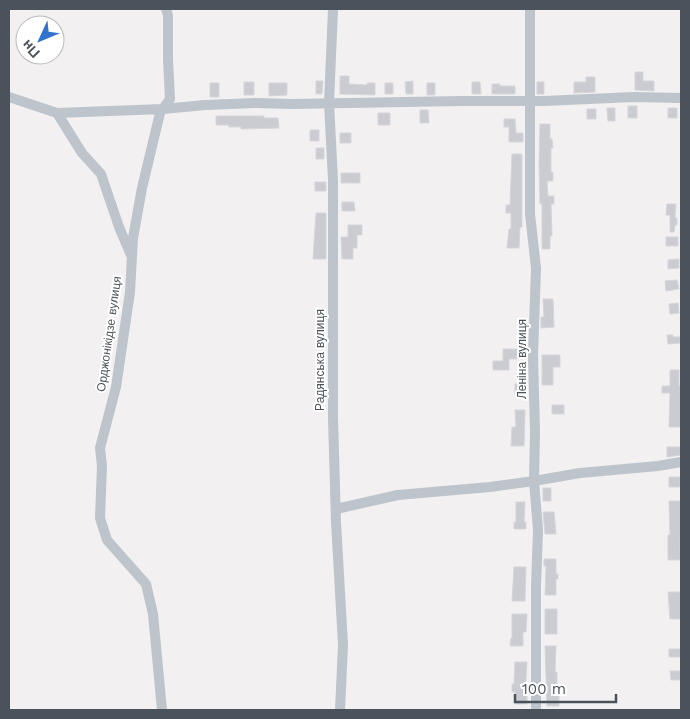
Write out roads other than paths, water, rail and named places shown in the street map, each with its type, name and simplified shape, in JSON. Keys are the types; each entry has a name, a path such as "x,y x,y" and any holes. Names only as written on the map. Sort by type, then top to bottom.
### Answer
{"street":[{"name":"Орджонікідзе вулиця","path":"162,710 153,614 146,584 107,540 100,518 102,466 100,448 116,388 130,292 133,238 142,188 160,113 170,99 168,15 166,9"},
{"name":"Радянська вулиця","path":"334,9 329,103 332,180 333,398 342,645 340,710"},
{"name":"Леніна вулиця","path":"530,9 530,214 536,268 533,355 534,481 538,530 536,710"},
{"path":"9,98 57,114 164,109 205,105 530,101 634,97 681,98"},
{"path":"57,114 82,153 101,174 132,258"},
{"path":"336,509 398,495 490,488 580,473 681,462"}]}
